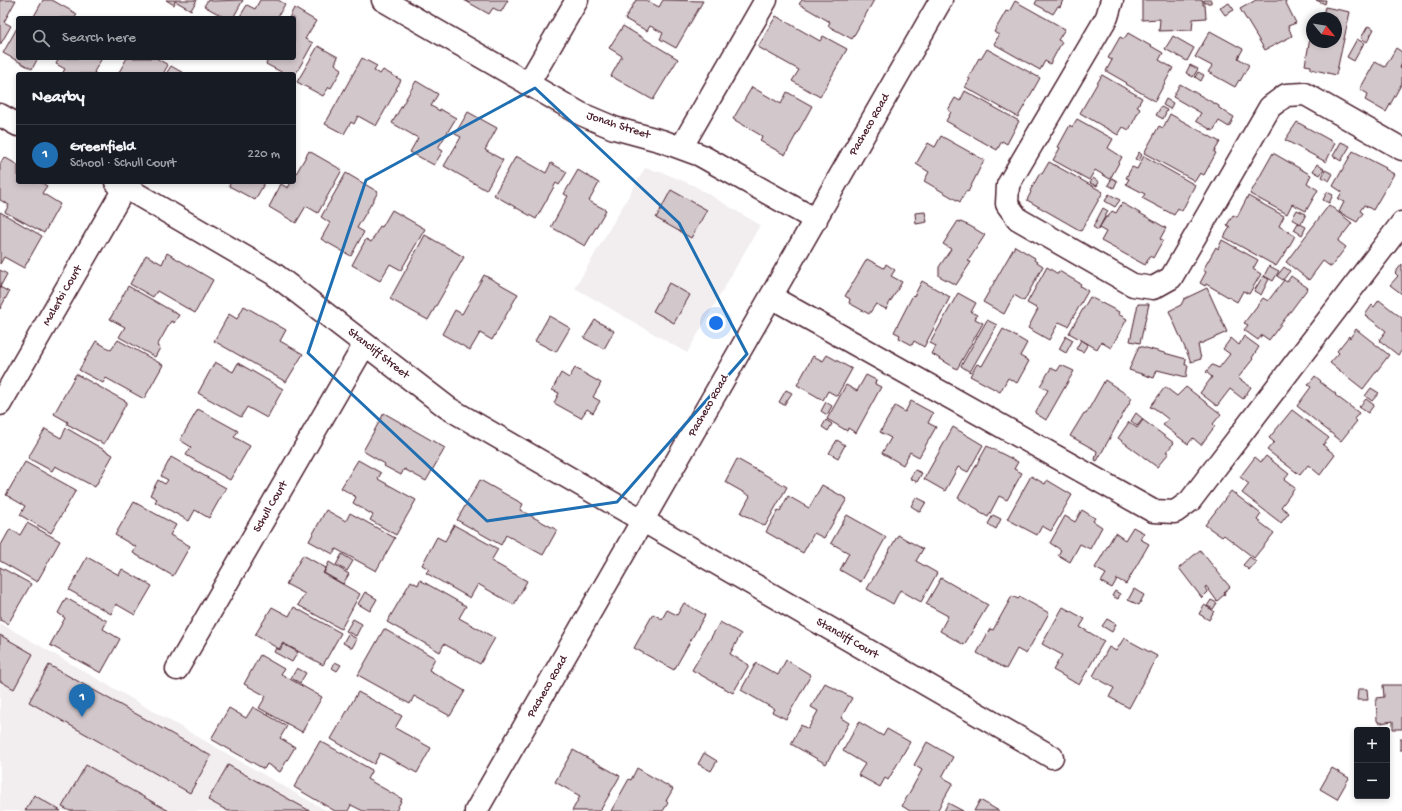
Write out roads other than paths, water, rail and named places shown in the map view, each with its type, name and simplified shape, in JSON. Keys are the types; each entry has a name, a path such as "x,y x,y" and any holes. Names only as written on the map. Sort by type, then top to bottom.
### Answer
{"street":[{"name":"Jonah Street","path":"383,0 588,117 614,128 662,141 700,155 816,220"},
{"path":"528,84 577,0"},
{"path":"681,148 766,0"},
{"name":"Pacheco Road","path":"476,811 942,0"},
{"path":"1112,0 1107,17 1008,185 1007,204 1018,219 1134,286 1153,288 1171,278 1270,107 1286,94 1305,94 1402,149"},
{"path":"0,115 16,124"},
{"name":"Stancliff Street","path":"121,185 274,274 448,408 642,522"},
{"name":"Malerbi Court","path":"0,404 121,185"},
{"path":"771,297 1153,511 1175,512 1190,501 1402,223"},
{"name":"Schull Court","path":"177,669 365,344"},
{"name":"Stancliff Court","path":"642,522 1052,757"}],"place":[{"name":"Greenfield","path":"82,717"}]}
